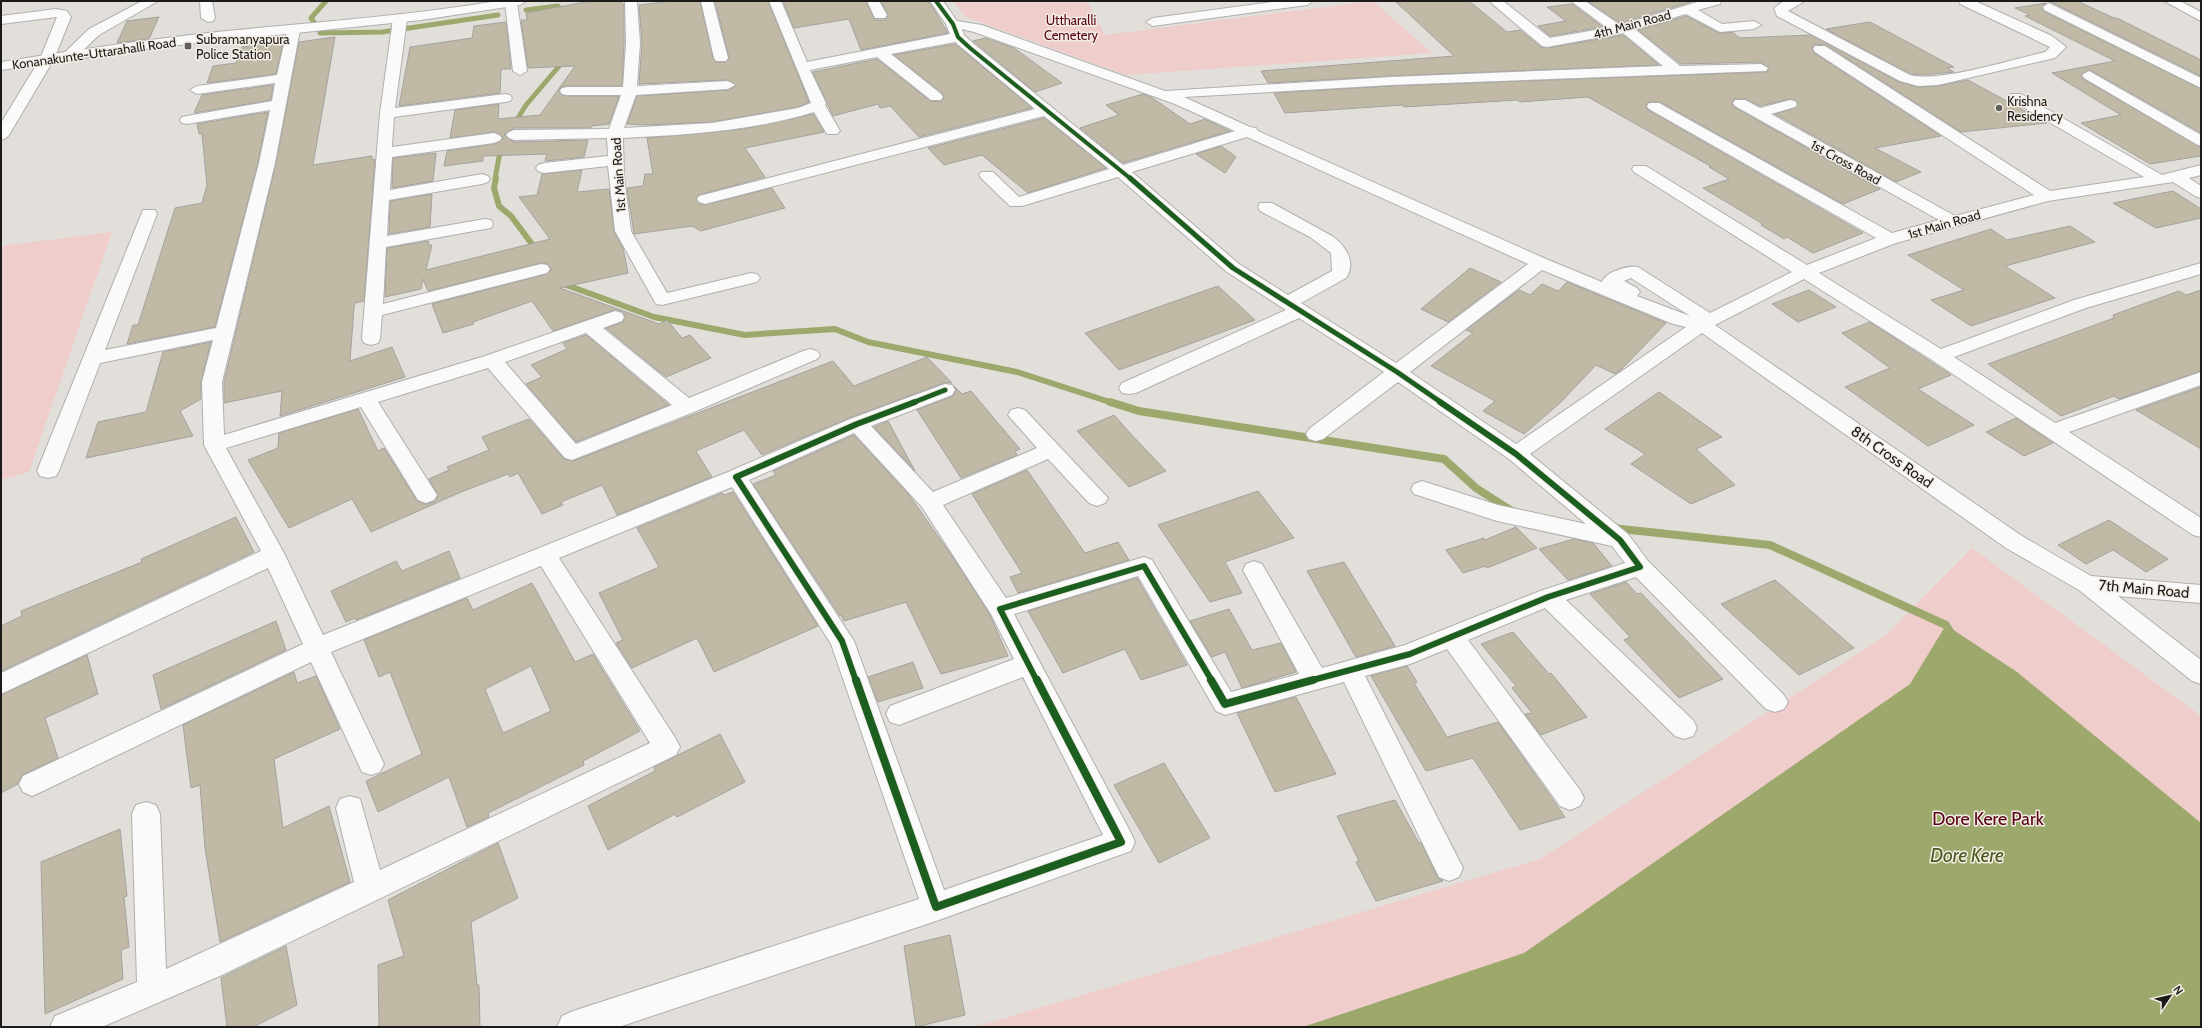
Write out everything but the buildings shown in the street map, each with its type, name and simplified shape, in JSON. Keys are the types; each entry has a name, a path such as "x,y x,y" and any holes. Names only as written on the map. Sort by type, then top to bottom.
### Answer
{"street":[{"path":"69,56 94,32 152,1"},
{"path":"206,1 208,18"},
{"name":"1st Main Road","path":"631,1 633,43 630,91 615,133 616,160 623,231 658,292 745,274"},
{"path":"707,1 721,58"},
{"path":"775,1 802,67 819,103 818,105 832,131"},
{"path":"873,1 880,15"},
{"path":"936,1 955,30 993,68 1048,110 1234,268 1397,372 1516,454 1619,539 1640,567 1776,702"},
{"path":"1153,22 1307,1"},
{"name":"4th Main Road","path":"1495,1 1547,44 1622,29 1716,1"},
{"path":"1578,1 1622,29 1676,70"},
{"path":"1799,1 1781,8 1782,13 1905,78 1918,82 1938,81 2050,55 2059,47 2047,38 1965,1"},
{"path":"2170,1 2201,17"},
{"path":"515,2 520,71"},
{"name":"Konanakunte-Uttarahalli Road","path":"1,66 257,32 399,26 515,2"},
{"path":"1662,5 1681,11 1720,28 1754,25"},
{"path":"2049,7 2201,84"},
{"path":"1,20 62,14 64,17 46,59 3,132"},
{"path":"371,339 387,113 399,26"},
{"path":"802,67 880,52 955,30 976,28 1162,95 1251,131 1540,263 1680,320 1706,320"},
{"path":"293,30 267,163 212,382 214,445 274,555 371,764"},
{"path":"1820,49 2047,196"},
{"path":"880,52 936,97"},
{"path":"1162,95 1251,88 1676,70 1761,68"},
{"path":"2089,75 2201,141"},
{"path":"197,90 284,78"},
{"path":"567,91 630,91 728,85"},
{"path":"2016,97 2168,178 2201,192"},
{"path":"387,113 505,98"},
{"name":"1st Cross Road","path":"1740,103 1952,221"},
{"path":"186,120 279,104"},
{"path":"1759,113 1790,104"},
{"path":"514,135 615,133 744,124 818,105"},
{"path":"1654,106 1890,239"},
{"path":"705,199 884,151 1048,110"},
{"path":"987,175 1016,203 1251,131"},
{"path":"384,153 494,138"},
{"path":"544,168 616,160"},
{"path":"1640,170 1803,273 1939,356 2201,529"},
{"name":"1st Main Road","path":"1516,454 1706,320 1803,273 1890,239 2047,196 2168,178 2201,170"},
{"path":"382,196 482,179"},
{"path":"1129,388 1293,307 1340,274 1340,257 1338,250 1326,240 1266,207"},
{"path":"48,471 149,214"},
{"path":"378,243 485,224"},
{"path":"1316,434 1540,263"},
{"path":"1939,356 2080,304 2201,268"},
{"path":"373,312 541,269"},
{"path":"214,445 492,360 615,317"},
{"name":"8th Cross Road","path":"1706,320 2014,542 2087,584 2201,674"},
{"path":"589,326 688,407"},
{"path":"92,359 225,332"},
{"path":"492,360 572,453 688,407 810,355"},
{"path":"2052,431 2201,378"},
{"path":"32,784 317,648 546,556 736,477 857,424 945,390"},
{"path":"366,399 426,495"},
{"path":"1018,415 1097,498"},
{"path":"586,1025 936,908 1121,842 1000,609 930,502 857,424"},
{"path":"930,502 1051,450"},
{"path":"736,477 842,641 936,908"},
{"path":"1422,489 1497,513 1619,539"},
{"path":"1,684 274,555"},
{"path":"66,1027 211,965 667,747 546,556"},
{"path":"1000,609 1144,566 1225,704 1410,654 1548,597 1640,567"},
{"path":"1254,570 1315,679"},
{"name":"7th Main Road","path":"2087,584 2201,594"},
{"path":"1548,597 1684,728"},
{"path":"1452,637 1570,798"},
{"path":"899,714 1028,664"},
{"path":"1350,670 1449,868"},
{"path":"350,808 370,889"},
{"path":"146,814 152,990"}],"green space":[{"name":"Uttharalli Cemetery","path":"953,1 1087,1 1105,35 1373,1 1432,53 1126,75 966,17"},
{"path":"112,232 29,472 1,480 1,246"},
{"name":"Dore Kere","path":"1972,548 2201,716 2201,1027 975,1027 1540,859 1885,636"}],"water":[{"name":"Dore Kere","path":"1946,625 2017,672 2201,823 2201,1027 1303,1027 1524,953 1910,684"}],"waterway":[{"path":"314,22 311,18 326,1"},
{"path":"526,10 558,6 566,16"},
{"path":"320,33 382,32 498,15"},
{"path":"513,126 526,105 566,58"},
{"path":"495,179 501,146"},
{"path":"496,178 494,188 499,206 511,216 561,283 654,317 745,335 835,329 868,342 1017,372 1113,403"},
{"path":"1110,402 1139,411 1444,459 1476,488 1512,511"},
{"path":"1612,528 1770,545 1946,625 1951,633"}],"cycle path":[{"path":"936,1 953,24 958,37 970,48 1121,171 1233,268 1397,372 1516,454 1620,540 1640,567 1548,597 1410,654 1225,704 1144,566 1000,609 1121,842 936,907 842,641 736,477 857,424 945,390"}],"place":[{"name":"Subramanyapura Police Station","path":"188,46"},
{"name":"Krishna Residency","path":"1999,108"}],"park label":[{"name":"Dore Kere Park","path":"1988,819"}]}
